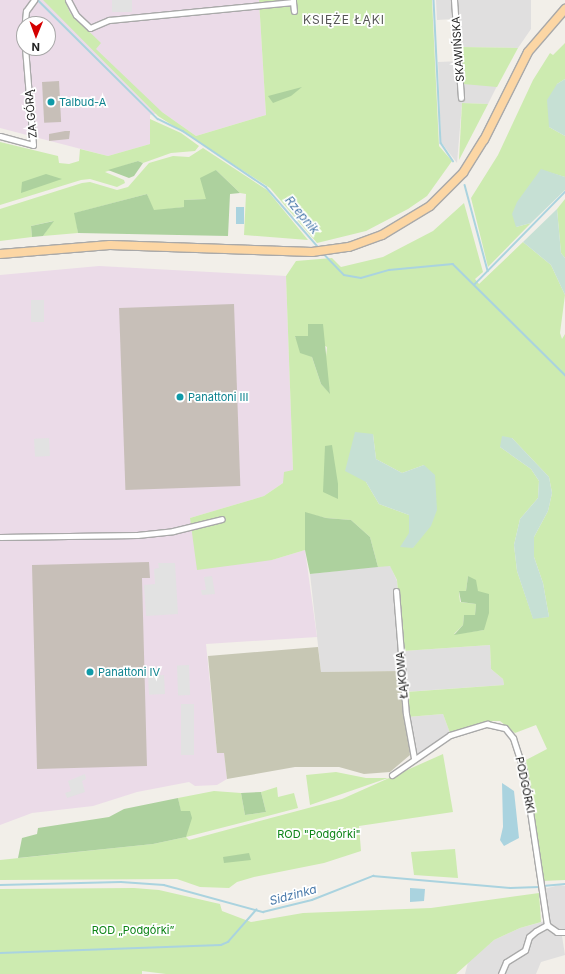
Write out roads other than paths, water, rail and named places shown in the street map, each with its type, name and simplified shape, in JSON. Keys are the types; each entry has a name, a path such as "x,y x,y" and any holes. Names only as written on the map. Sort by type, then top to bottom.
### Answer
{"main road":[{"path":"0,254 110,245 312,252 330,250 365,242 393,230 421,213 449,189 478,152 528,52 565,9"}],"street":[{"path":"68,0 76,15 90,28 109,20 293,1 294,11"},
{"name":"SKAWIŃSKA","path":"454,0 461,98"},
{"path":"24,16 33,1"},
{"name":"ZA GÓRĄ","path":"0,136 33,145 27,56"},
{"path":"0,537 137,535 173,531 222,519"},
{"name":"ŁĄKOWA","path":"396,591 406,714 414,758"},
{"name":"PODGÓRKI","path":"392,775 414,758 468,729 492,724 505,728 513,738 524,771 547,925"},
{"path":"501,974 506,962 525,950 529,937 547,925 557,932 565,932"}],"water":[{"path":"236,207 244,207 244,224 236,224"},
{"path":"502,783 514,791 519,838 504,846 500,840 503,827"},
{"path":"410,888 425,889 424,901 410,902"}],"waterway":[{"name":"Rzepnik","path":"38,0 158,119 183,131 266,187 319,248"},
{"path":"434,0 441,143 453,161"},
{"path":"465,185 488,271"},
{"path":"474,285 565,192"},
{"name":"Rzepnik","path":"323,253 344,275 361,278 389,270 453,264 565,375"},
{"name":"Sidzinka","path":"0,885 121,882 164,885 263,912 312,900 373,876 510,888 539,887"},
{"name":"Sidzinka","path":"543,886 565,884"},
{"path":"0,953 221,945 228,942 256,910"}],"place":[{"name":"Talbud-A","path":"51,102"},
{"name":"Panattoni III","path":"180,397"},
{"name":"Panattoni IV","path":"90,672"}],"district":[{"name":"KSIĘŻE ŁĄKI","path":"344,20"}],"park label":[{"name":"ROD \"Podgórki\"","path":"319,834"},
{"name":"ROD „Podgórki”","path":"133,930"}]}
